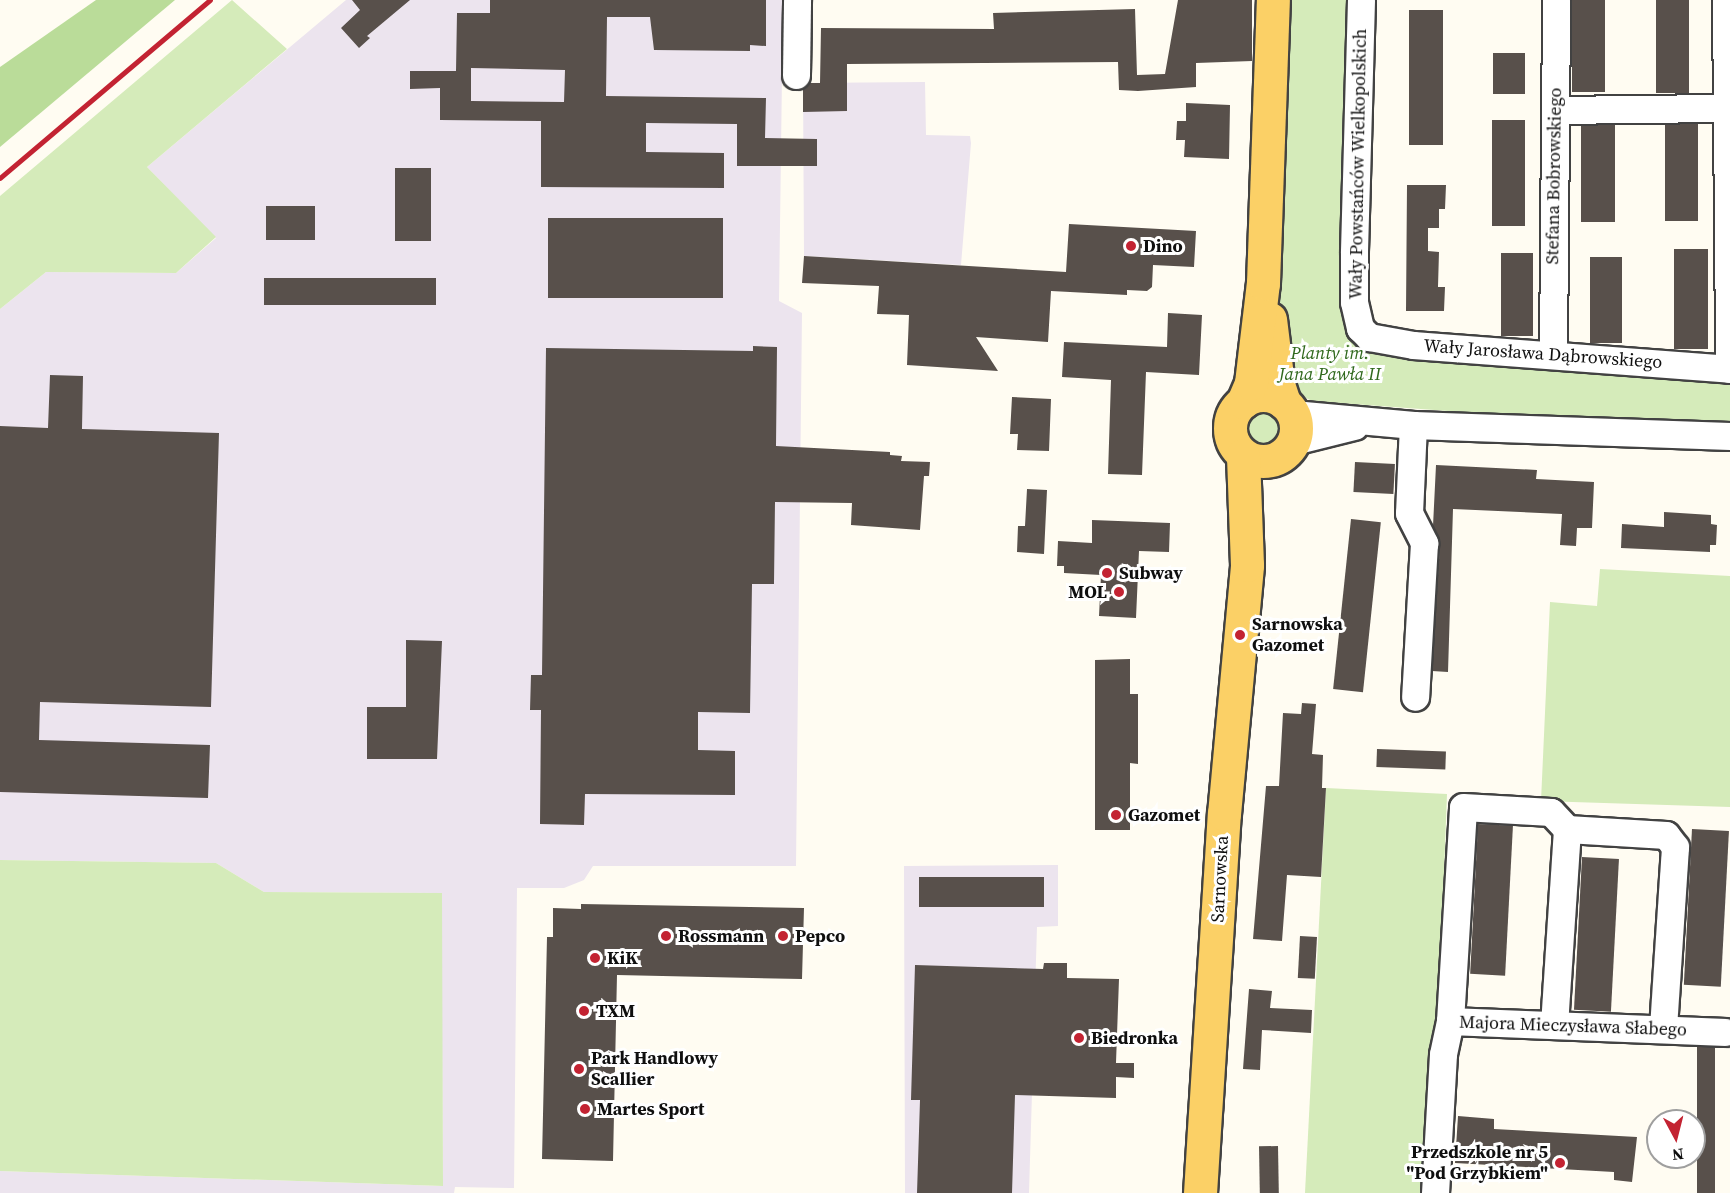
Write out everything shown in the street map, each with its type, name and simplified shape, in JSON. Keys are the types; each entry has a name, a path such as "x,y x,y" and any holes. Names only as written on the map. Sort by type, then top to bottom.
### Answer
{"main road":[{"path":"1273,0 1263,283 1251,383 1243,402 1233,415 1230,431 1277,435"},
{"path":"1263,283 1277,435"},
{"path":"1243,402 1266,395 1277,435"},
{"name":"Sarnowska","path":"1200,1193 1224,814 1247,565 1277,435"}],"street":[{"path":"796,75 797,0"},
{"name":"Wały Powstańców Wielkopolskich","path":"1360,328 1354,302 1354,253 1361,0"},
{"name":"Stefana Bobrowskiego","path":"1552,353 1556,0"},
{"path":"1726,0 1730,369"},
{"path":"1555,110 1727,108"},
{"name":"Wały Jarosława Dąbrowskiego","path":"1360,328 1369,337 1396,343 1552,353 1730,369"},
{"path":"1277,435 1367,422 1730,436"},
{"path":"1413,425 1409,513 1424,543 1415,697"},
{"path":"1450,1022 1463,807 1551,812 1567,829 1666,835 1675,847 1664,1029"},
{"path":"1554,1025 1567,829"},
{"name":"Majora Mieczysława Słabego","path":"1435,1193 1443,1054 1450,1022 1725,1032"}],"shaded area":[{"path":"346,0 783,0 779,301 802,313 796,866 593,866 584,880 564,888 517,888 514,1188 455,1187 454,1193 0,1193 0,1171 443,1186 441,893 264,892 216,863 0,860 0,309 46,272 176,273 216,238 147,167"},
{"path":"925,82 926,135 970,136 961,265 804,256 803,83"},
{"path":"1058,865 1058,926 1037,927 1029,1193 905,1193 904,866"}],"green space":[{"path":"96,0 175,0 0,147 0,67"},
{"path":"232,0 287,49 147,167 216,237 176,273 46,272 0,309 0,196"},
{"name":"Planty im. Jana Pawła II","path":"1290,0 1353,0 1352,332 1730,375 1730,426 1569,420 1312,401 1302,396 1294,386 1286,308 1280,308 1278,289 1279,183"},
{"path":"1262,403 1277,410 1284,425 1277,440 1262,447 1247,440 1240,425 1247,410"},
{"path":"1600,569 1730,576 1730,807 1541,801 1550,602 1597,606"},
{"path":"1326,788 1447,794 1438,1032 1425,1193 1305,1193"},
{"path":"0,860 216,863 264,892 442,893 443,1186 0,1171"}],"building":[{"path":"352,0 410,0 367,36 370,38 359,48 341,28 360,10"},
{"path":"490,0 766,0 766,46 750,45 750,51 654,50 650,17 607,17 606,96 766,98 765,138 817,139 817,166 737,166 737,124 646,123 646,152 724,153 724,188 541,187 541,121 440,120 440,88 410,89 410,71 456,71 457,13 490,13","holes":["471,68 565,70 564,102 471,101"]},
{"path":"1178,0 1252,0 1252,61 1196,63 1196,87 1138,91 1119,90 1118,62 847,64 847,111 803,112 803,89 810,83 820,83 821,28 994,29 993,13 1135,9 1137,75 1165,74"},
{"path":"1572,0 1605,0 1605,92 1572,92"},
{"path":"1656,0 1689,0 1689,93 1656,93"},
{"path":"1409,10 1443,10 1443,145 1409,145"},
{"path":"1493,53 1525,53 1525,94 1493,94"},
{"path":"1186,103 1230,105 1229,159 1184,157 1185,140 1176,140 1177,121 1186,121"},
{"path":"1492,120 1525,120 1525,226 1492,226"},
{"path":"1665,124 1698,124 1698,221 1665,221"},
{"path":"1581,125 1615,125 1615,222 1581,222"},
{"path":"395,168 431,168 431,241 395,241"},
{"path":"1407,185 1446,185 1445,209 1439,209 1439,228 1428,228 1428,251 1439,252 1438,287 1445,287 1444,311 1406,311"},
{"path":"266,206 315,206 315,240 266,240"},
{"path":"548,218 723,218 723,298 548,298"},
{"path":"1069,224 1196,231 1194,267 1153,265 1152,287 1147,291 1127,290 1127,295 1051,291 1048,342 976,337 998,371 907,365 909,315 877,314 879,286 802,283 804,256 1066,272"},
{"path":"1674,249 1708,249 1708,349 1674,349"},
{"path":"1501,253 1533,253 1533,336 1501,336"},
{"path":"1590,257 1622,257 1622,343 1590,343"},
{"path":"264,278 436,278 436,305 264,305"},
{"path":"1168,313 1202,315 1199,375 1146,372 1142,475 1108,474 1111,380 1062,377 1064,342 1167,347"},
{"path":"753,346 777,347 776,446 890,452 890,455 902,456 901,461 930,462 929,476 924,476 920,530 851,525 852,503 775,502 774,584 752,584 750,713 698,712 698,750 735,751 735,795 585,794 584,825 540,824 541,710 530,710 531,675 542,675 546,348 753,351"},
{"path":"50,375 83,376 82,429 219,433 211,707 40,702 39,740 210,745 208,798 0,792 0,426 48,428"},
{"path":"1012,397 1051,399 1049,451 1017,450 1018,434 1010,434"},
{"path":"1355,462 1395,464 1393,494 1353,492"},
{"path":"1436,465 1537,470 1536,479 1594,482 1592,528 1577,528 1576,546 1560,545 1562,514 1453,509 1448,672 1432,671 1440,544 1433,526"},
{"path":"1027,489 1047,490 1044,554 1017,552 1018,526 1025,526"},
{"path":"1664,512 1711,515 1711,524 1717,525 1716,545 1710,545 1710,552 1621,548 1622,524 1664,527"},
{"path":"1351,519 1381,522 1363,692 1333,689"},
{"path":"1092,520 1170,523 1169,552 1139,551 1136,618 1099,616 1101,575 1064,573 1064,566 1057,566 1058,541 1092,543"},
{"path":"406,640 442,641 437,759 367,759 367,707 406,707"},
{"path":"1130,659 1130,694 1138,694 1138,764 1130,763 1130,830 1095,830 1095,660"},
{"path":"1302,703 1316,704 1312,754 1323,755 1322,788 1326,788 1321,877 1287,875 1282,941 1253,939 1266,786 1279,786 1283,713 1301,714"},
{"path":"1377,749 1446,751 1445,769 1376,767"},
{"path":"1478,824 1513,826 1505,976 1470,974"},
{"path":"1692,829 1729,831 1721,987 1684,985"},
{"path":"1582,857 1619,859 1611,1012 1574,1010"},
{"path":"919,877 1044,877 1044,907 919,907"},
{"name":"Park Handlowy Scallier","path":"581,904 804,908 802,979 617,975 613,1161 542,1159 547,937 553,937 553,908 581,909"},
{"path":"1300,936 1317,937 1315,979 1298,978"},
{"path":"1044,963 1067,963 1067,978 1119,979 1116,1063 1134,1063 1134,1078 1116,1077 1116,1098 1015,1095 1012,1193 917,1193 920,1100 911,1100 915,965 1043,969"},
{"path":"1249,989 1272,991 1270,1008 1312,1010 1311,1033 1262,1030 1260,1070 1243,1069"},
{"path":"1697,1047 1715,1047 1715,1193 1697,1193 1697,1169 1706,1169 1706,1109 1697,1109"},
{"path":"1458,1116 1494,1119 1494,1129 1637,1137 1632,1182 1614,1180 1614,1172 1455,1163"},
{"path":"1259,1146 1278,1146 1279,1193 1260,1193"}],"railway":[{"path":"0,178 210,0"}],"place":[{"name":"Dino","path":"1131,246"},
{"name":"Subway","path":"1107,573"},
{"name":"MOL","path":"1119,592"},
{"name":"Sarnowska Gazomet","path":"1240,635"},
{"name":"Gazomet","path":"1116,815"},
{"name":"Rossmann","path":"666,936"},
{"name":"Pepco","path":"783,936"},
{"name":"KiK","path":"595,958"},
{"name":"TXM","path":"584,1011"},
{"name":"Biedronka","path":"1079,1038"},
{"name":"Park Handlowy Scallier","path":"579,1069"},
{"name":"Martes Sport","path":"585,1109"},
{"name":"Przedszkole nr 5 \"Pod Grzybkiem\"","path":"1560,1163"}]}
